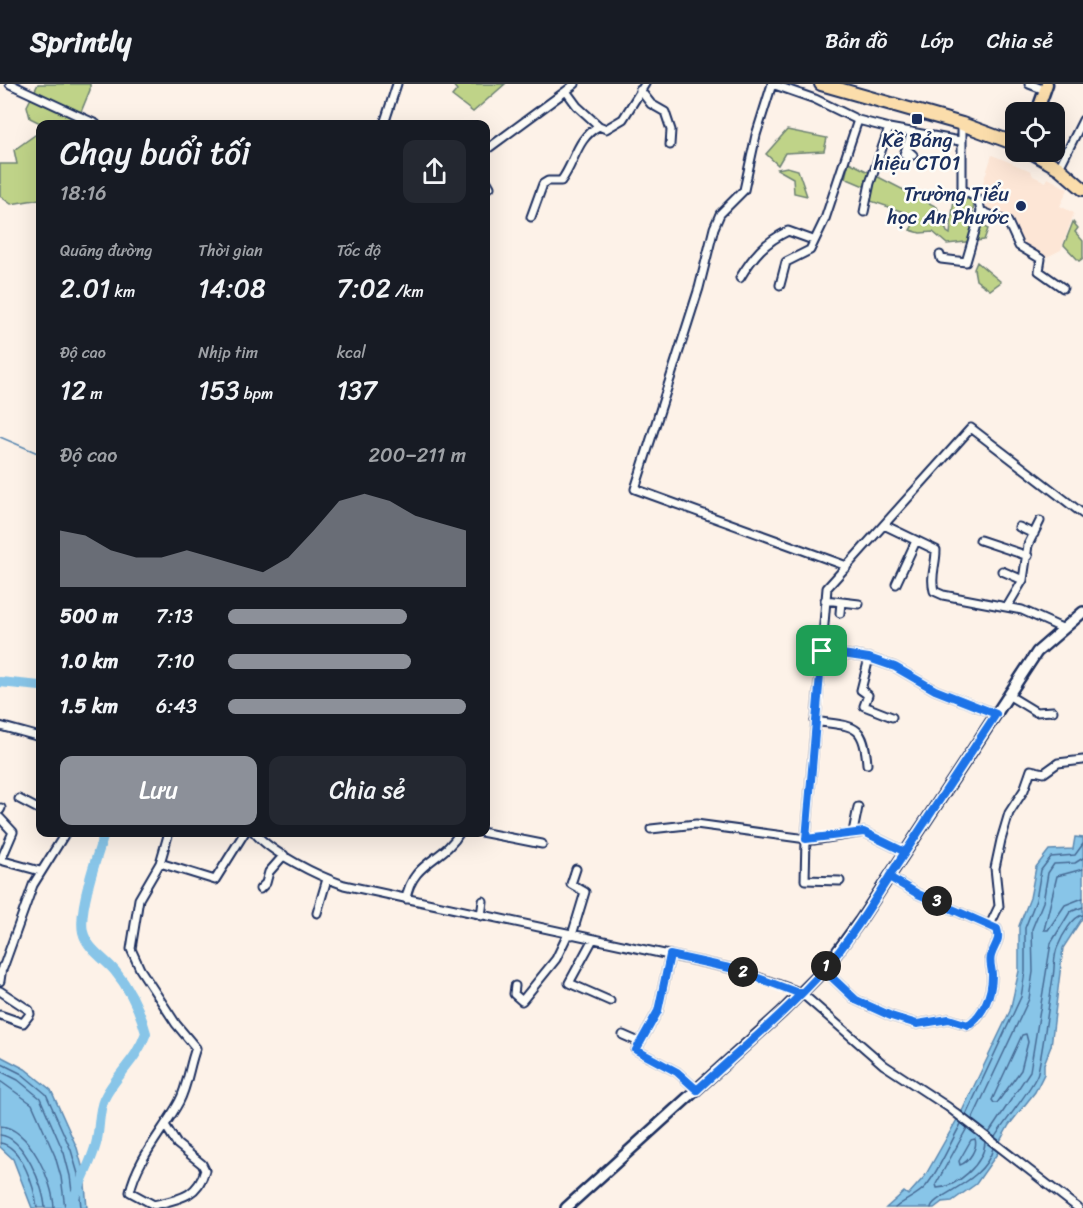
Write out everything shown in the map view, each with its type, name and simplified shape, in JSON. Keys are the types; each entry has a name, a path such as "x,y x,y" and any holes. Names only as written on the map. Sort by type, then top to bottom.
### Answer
{"highway":[{"path":"821,84 962,124 1005,140"},
{"path":"1048,162 1083,189"}],"main road":[{"path":"1041,102 1046,87"},
{"path":"566,1208 692,1095 824,970 847,940 1037,652 1083,612"}],"street":[{"path":"10,84 87,120"},
{"path":"385,120 398,84"},
{"path":"490,147 575,84"},
{"path":"846,568 635,489 699,288 714,228 720,214 744,190 756,135 772,84 815,99 858,120 960,141"},
{"path":"1029,84 1046,87"},
{"path":"566,91 577,106 599,126 608,129 620,121 642,87 651,104 665,112 671,129 670,144"},
{"path":"780,285 786,262 807,254 825,219 858,120"},
{"path":"1059,168 1083,120"},
{"path":"940,255 941,260 966,262 981,211 978,199 962,189 964,147 960,141 962,124"},
{"path":"531,217 543,184 548,180 562,180 579,144 599,126"},
{"path":"864,212 870,183 889,128"},
{"path":"911,157 904,154 912,132"},
{"path":"981,211 1008,222 1019,246 1041,259 1039,272 1063,288"},
{"path":"741,278 763,245 775,237 788,231 813,240"},
{"path":"840,881 805,880 806,839 826,588 971,428 1083,514"},
{"path":"1007,607 1023,580 1028,545 1040,521"},
{"path":"884,525 936,550 936,565 930,578 934,591 1029,612 1064,628"},
{"path":"1020,527 1034,534"},
{"path":"980,540 1028,556"},
{"path":"896,584 916,541"},
{"path":"1002,571 1023,580"},
{"path":"825,600 859,604"},
{"path":"840,613 841,602"},
{"path":"822,651 869,658 900,669 935,690 996,714"},
{"path":"869,658 861,690 868,695 864,706 892,717"},
{"path":"1008,695 1036,712 1053,711"},
{"path":"815,721 860,733 866,743 867,764"},
{"path":"0,726 36,736"},
{"path":"990,925 999,906 995,868 1001,840 1009,813 1024,790 1031,771 1044,773 1058,763 1083,759"},
{"path":"20,799 36,808"},
{"path":"853,832 858,807"},
{"path":"0,818 13,832 1,860 40,871"},
{"path":"651,829 696,824 806,839 853,832 875,836 905,852"},
{"path":"490,834 542,844"},
{"path":"0,981 2,966 26,908 25,904 40,871 63,837"},
{"path":"165,1125 177,1144 202,1164 205,1170 200,1186 194,1192 154,1206 130,1192 137,1173 186,1086 196,1048 176,1024 140,969 131,949 139,898 160,863 168,837"},
{"path":"160,863 215,879 242,837"},
{"path":"261,837 284,855 327,879 481,916 734,969 801,994 884,1065 948,1107 1078,1208"},
{"path":"406,899 408,888 416,872 450,847 457,837"},
{"path":"260,889 266,883 269,872 284,855"},
{"path":"515,986 514,994 522,1001 556,959 570,935 585,892 571,884 576,869"},
{"path":"824,970 856,1000 891,1016 917,1024 949,1019 968,1025 976,1019 989,998 992,975 990,959 999,934 997,929 918,894 889,877"},
{"path":"317,913 327,879"},
{"path":"481,916 483,901"},
{"path":"593,939 569,983 610,1002"},
{"path":"670,955 658,1011 636,1050 677,1072 692,1095"},
{"path":"0,991 29,1010 30,1014 23,1023 0,1015"},
{"path":"623,1035 639,1042"}],"shaded area":[{"name":"Trường Tiểu học An Phước","path":"992,155 1031,171 1033,176 1046,182 1048,178 1068,189 1060,206 1074,213 1061,250 1045,258 1026,252 1008,221 982,209 978,198"}],"green space":[{"path":"38,84 90,84 90,90 78,120 36,121 30,118 27,106"},
{"path":"452,84 505,84 473,112 452,96 457,90"},
{"path":"787,130 827,138 824,151 785,153 778,165 766,154"},
{"path":"36,135 36,200 11,204 0,196 0,164 17,164 14,150"},
{"path":"849,162 937,207 947,232 950,234 954,198 974,200 973,214 988,229 984,240 947,244 933,232 920,233 910,230 913,225 910,214 871,201 871,189 845,178"},
{"path":"787,167 798,170 807,196 794,193 793,178 777,169"},
{"path":"1073,222 1078,228 1075,232 1083,241 1083,258 1079,261 1064,245"},
{"path":"977,262 1001,282 990,290 976,280 974,269"}],"water":[{"path":"1075,837 1083,838 1083,917 1063,948 1051,1046 1044,1064 1044,1074 1035,1092 1009,1125 999,1143 999,1151 976,1184 952,1201 942,1202 934,1208 886,1208 904,1192 908,1195 925,1176 963,1109 1010,1011 1019,971 1019,926 1030,898 1036,867 1049,850 1073,849"},
{"path":"0,1056 25,1069 51,1090 77,1148 84,1173 87,1208 32,1208 13,1159 0,1147"}],"waterway":[{"path":"0,437 36,452"},
{"path":"0,682 36,686"},
{"path":"69,1208 93,1152 104,1099 137,1052 146,1033 138,1008 130,993 115,971 88,944 83,932 83,910 103,837"}],"place":[{"name":"Kề Bảng hiệu CT01","path":"917,119"},
{"name":"Trường Tiểu học An Phước","path":"1021,206"}],"route":[{"path":"822,651 806,839 814,840 864,832 905,852 847,940 824,970 801,994 782,1012 697,1090 677,1072 636,1050 650,1021 658,1011 670,955 734,969 801,994 824,970 861,1003 917,1024 949,1019 968,1025 976,1019 989,998 992,975 990,959 998,942 997,929 918,894 889,877 996,714 963,699 935,690 895,667 869,658 822,651"}]}
